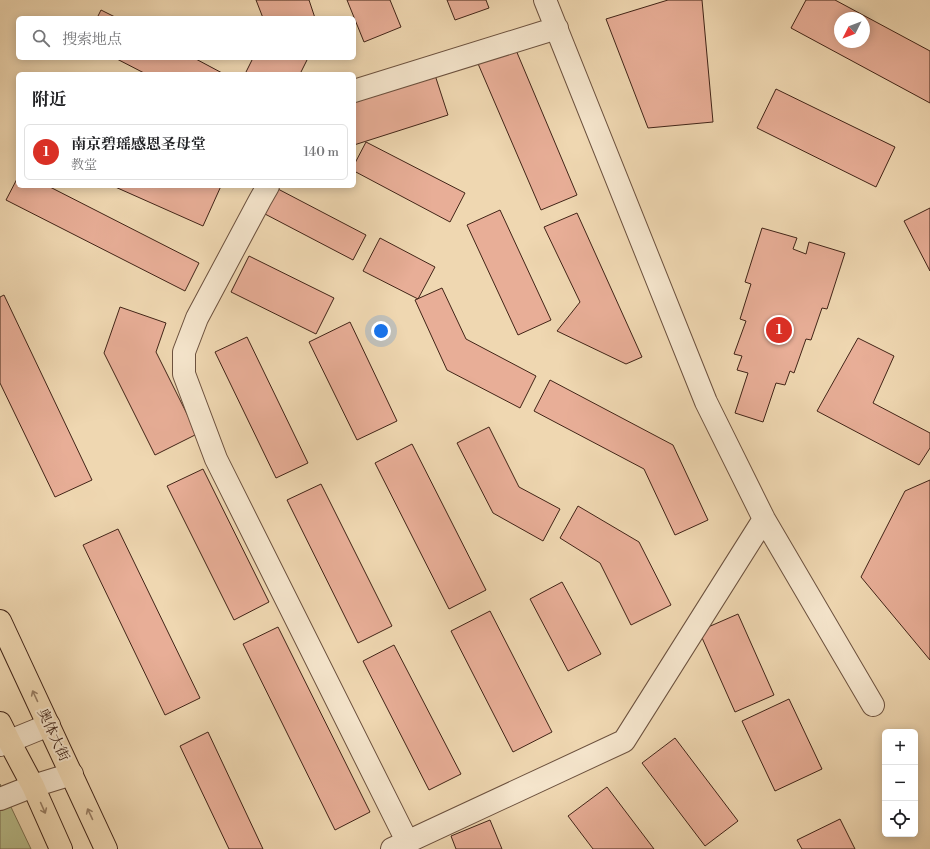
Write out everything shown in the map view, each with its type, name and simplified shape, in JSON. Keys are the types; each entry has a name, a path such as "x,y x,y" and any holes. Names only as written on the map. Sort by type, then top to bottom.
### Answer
{"main road":[{"name":"奥体大街","path":"0,621 106,849"},
{"path":"3,736 33,786 61,849"}],"street":[{"path":"545,0 706,402 764,519 873,704"},
{"path":"356,90 557,28"},
{"path":"267,188 197,318 184,352 184,374 216,459 400,845 624,741 764,519"},
{"path":"3,736 49,725"},
{"path":"0,799 33,786 72,774"}],"green space":[{"path":"0,784 31,849 0,849"}],"building":[{"path":"256,0 309,0 314,16 262,16"},
{"path":"347,0 390,0 401,27 364,42 356,22 356,16 353,16"},
{"path":"447,0 486,0 489,8 455,20"},
{"path":"668,0 702,0 713,122 648,128 606,19"},
{"path":"806,0 835,0 857,12 834,12 834,48 870,48 870,19 930,51 930,103 791,28"},
{"path":"101,10 113,16 98,16"},
{"path":"513,43 577,195 541,210 476,59"},
{"path":"119,60 198,60 220,72 142,72"},
{"path":"252,60 307,60 301,72 246,72"},
{"path":"434,72 448,115 356,144 356,96"},
{"path":"776,89 895,147 876,187 757,128"},
{"path":"366,142 465,193 450,222 356,172 356,161"},
{"path":"16,181 16,188 52,188 199,263 185,291 6,200"},
{"path":"118,188 220,188 203,226"},
{"path":"278,189 366,235 353,260 265,214"},
{"path":"930,208 930,271 904,221"},
{"path":"500,210 551,320 518,335 467,225"},
{"path":"577,213 642,357 626,364 557,331 580,302 544,227"},
{"path":"762,228 797,238 793,249 806,254 809,242 845,253 827,309 822,308 811,340 806,339 794,373 790,371 785,385 776,383 763,422 735,413 748,373 737,370 742,356 734,354 746,321 740,319 751,284 745,282"},
{"path":"380,238 435,267 418,299 363,271"},
{"path":"249,256 334,298 316,334 231,292"},
{"path":"442,288 466,339 536,376 520,408 447,370 415,300"},
{"path":"4,295 92,480 55,497 0,383 0,297"},
{"path":"120,307 166,323 156,352 197,434 155,455 104,353"},
{"path":"350,322 397,421 357,440 309,342"},
{"path":"247,337 308,463 276,478 215,352"},
{"path":"858,338 894,356 873,403 930,433 930,448 919,465 817,411"},
{"path":"550,380 673,445 708,520 675,535 644,469 534,411"},
{"path":"489,427 519,487 560,509 543,541 493,513 457,443"},
{"path":"412,444 486,590 449,609 375,463"},
{"path":"203,469 269,602 234,620 167,486"},
{"path":"930,480 930,660 861,577 905,491"},
{"path":"321,484 392,626 358,643 287,500"},
{"path":"578,506 639,542 671,605 631,625 600,563 560,538"},
{"path":"118,529 200,698 165,715 83,545"},
{"path":"562,582 601,654 568,671 530,599"},
{"path":"490,611 552,732 513,752 451,631"},
{"path":"738,614 774,695 735,712 699,631"},
{"path":"278,627 370,812 335,830 243,644"},
{"path":"394,645 461,774 429,790 363,661"},
{"path":"789,699 822,769 775,791 742,721"},
{"path":"208,732 263,849 229,849 180,746"},
{"path":"675,738 738,821 705,846 642,763"},
{"path":"607,787 654,849 593,849 568,816"},
{"path":"840,819 855,849 802,849 797,840"},
{"path":"490,820 502,849 456,849 451,836"}],"place":[{"name":"南京碧瑶感恩圣母堂","path":"779,330"}]}
